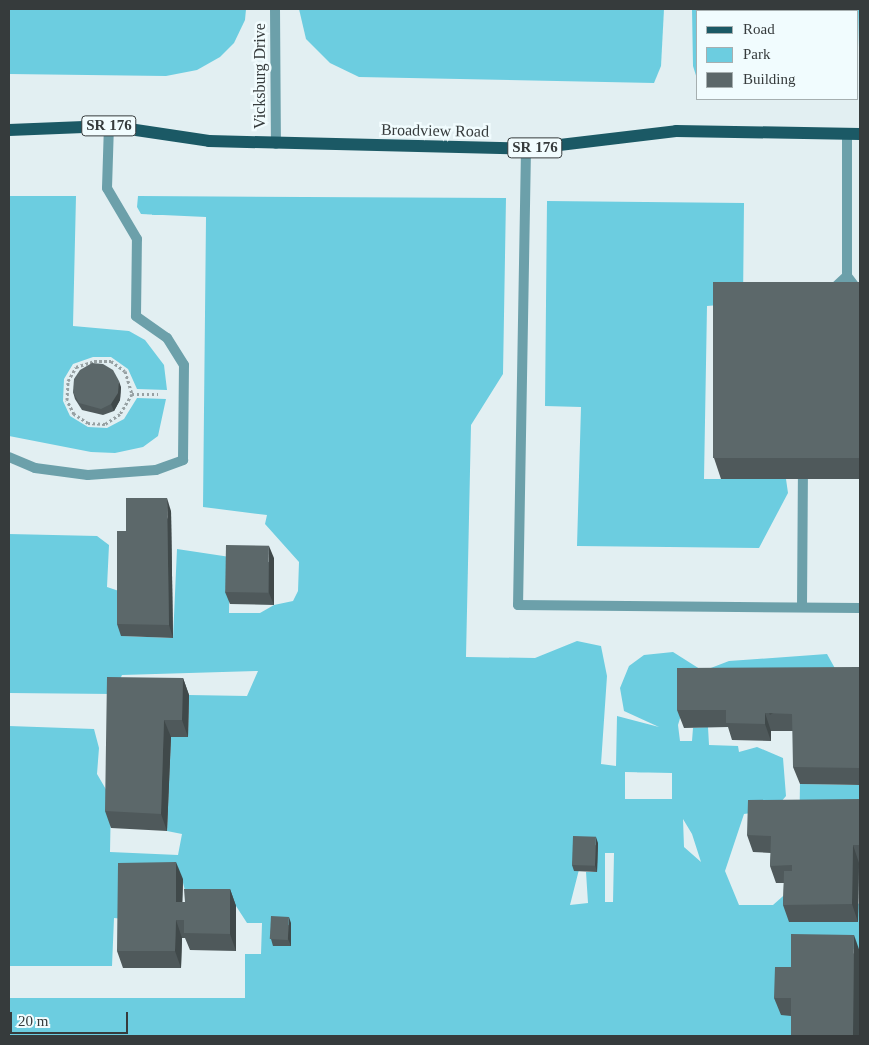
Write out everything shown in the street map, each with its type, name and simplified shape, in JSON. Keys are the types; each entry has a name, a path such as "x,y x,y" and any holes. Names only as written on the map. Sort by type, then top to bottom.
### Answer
{"main road":[{"name":"Broadview Road","path":"9,130 109,126 209,141 526,149 676,131 860,134"}],"street":[{"name":"Vicksburg Drive","path":"275,9 276,144"},
{"path":"9,456 35,468 88,475 156,470 183,460 184,366 166,338 136,316 138,239 107,188 109,126"},
{"path":"847,134 846,276 860,293"},
{"path":"526,149 518,605 860,608"},
{"path":"822,301 846,276"},
{"path":"802,607 803,458"}],"path":[{"path":"94,361 110,361 125,371 132,394 120,414 106,424 88,424 74,414 67,400 68,381 76,367 94,361"},
{"path":"132,394 184,395"}],"green space":[{"path":"9,9 246,9 245,20 234,43 220,57 197,70 166,76 9,74"},
{"path":"299,9 664,9 661,66 654,83 359,77 330,63 306,39"},
{"path":"692,9 860,9 860,85 859,10 696,10 696,76 693,66"},
{"path":"9,196 76,196 73,326 129,331 145,340 164,365 167,390 137,389 128,369 111,357 93,357 73,364 64,379 63,401 70,416 88,427 107,428 124,419 137,398 166,399 158,436 143,447 115,453 91,452 9,436"},
{"path":"138,196 506,198 503,374 471,425 466,657 535,658 577,641 601,646 607,676 601,764 616,766 617,716 659,727 624,711 620,688 629,666 644,655 673,652 703,671 729,661 827,654 837,672 687,695 678,725 680,741 692,741 693,728 708,727 709,745 738,746 739,752 757,747 783,758 786,796 774,810 744,814 725,871 739,905 773,905 791,889 860,904 860,949 792,949 792,1036 9,1036 9,998 245,998 245,954 261,954 262,923 247,923 236,906 189,906 182,879 124,919 114,918 112,966 9,966 9,726 94,729 99,748 97,774 111,798 110,852 178,855 182,834 167,831 171,737 188,737 189,695 247,696 258,671 122,675 113,694 9,693 9,534 97,536 109,545 107,587 122,592 122,636 173,638 177,549 230,557 229,613 260,613 274,605 293,601 298,591 299,562 265,524 267,515 203,507 206,217 141,214 137,207","holes":["625,772 672,773 672,799 625,799","683,819 692,834 701,862 684,847","585,846 597,872 586,872 588,903 570,905","605,853 614,853 613,902 605,902"]},
{"path":"547,201 744,203 743,303 707,306 704,479 786,479 788,493 759,548 577,546 581,407 545,406"},
{"path":"800,784 860,785 860,809 800,808"}],"building":[{"path":"713,282 860,282 860,458 713,458"},
{"path":"92,363 103,364 113,370 119,381 118,393 111,404 101,409 79,403 73,392 74,379 80,370"},
{"path":"126,498 167,498 169,625 117,624 117,531 126,531"},
{"path":"226,545 269,546 268,593 225,592"},
{"path":"859,667 859,768 793,767 792,714 765,713 765,724 726,723 726,710 677,710 677,668"},
{"path":"107,677 183,678 182,720 164,720 161,814 105,811"},
{"path":"860,799 860,845 853,845 852,904 783,905 784,871 792,871 792,865 770,866 771,836 747,835 748,800"},
{"path":"573,836 596,837 595,866 572,865"},
{"path":"176,862 176,902 185,902 184,889 230,889 230,934 184,933 184,920 176,920 175,951 117,951 118,863"},
{"path":"271,916 289,917 288,940 270,939"},
{"path":"791,934 854,935 853,1036 791,1036 791,998 774,998 775,967 791,967"}]}
